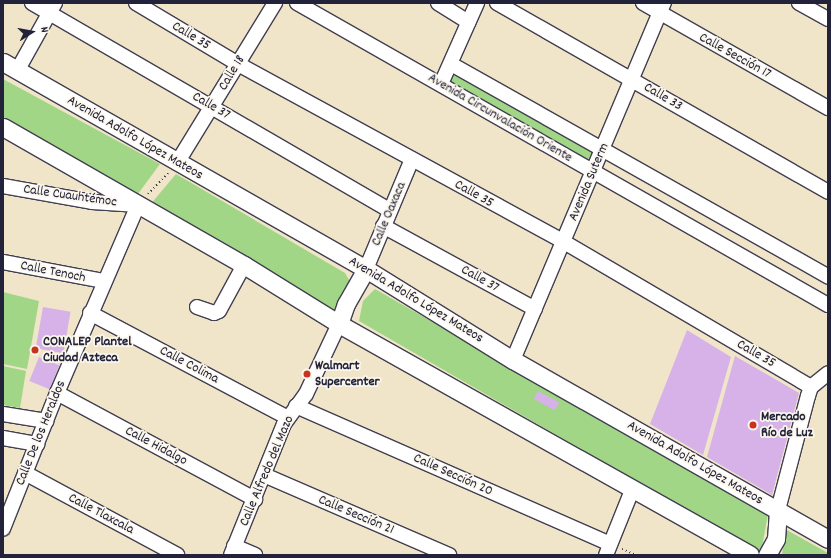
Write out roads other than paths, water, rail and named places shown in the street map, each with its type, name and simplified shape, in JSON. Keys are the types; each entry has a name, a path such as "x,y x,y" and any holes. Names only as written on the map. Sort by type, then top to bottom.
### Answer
{"main road":[{"name":"Avenida Adolfo López Mateos","path":"10,66 366,269 513,360 828,539"},
{"path":"3,127 244,265 339,324 750,555"},
{"path":"339,324 346,304 366,269"},
{"path":"767,555 776,539 778,510"}],"street":[{"name":"Calle 37","path":"32,3 52,8 212,107 389,210"},
{"name":"Calle 35","path":"136,3 238,64 564,242 812,387"},
{"name":"Calle 18","path":"178,163 275,3"},
{"name":"Avenida Circunvalación Oriente","path":"297,3 828,305"},
{"path":"438,3 469,22"},
{"path":"441,84 477,3"},
{"name":"Calle 33","path":"497,3 828,192"},
{"name":"Calle Sección 17","path":"643,3 662,8 828,108"},
{"path":"799,3 828,20"},
{"path":"10,66 52,8"},
{"name":"Avenida Suterm","path":"513,360 662,8"},
{"name":"Avenida Circunvalación Oriente","path":"450,64 602,151 828,276"},
{"name":"Calle Oaxaca","path":"366,269 389,210 412,159"},
{"name":"Calle Cuauhtémoc","path":"3,186 92,202 138,205"},
{"name":"Calle De los Heraldos","path":"4,522 90,313 138,205"},
{"name":"Calle 37","path":"383,226 535,309"},
{"name":"Calle Tenoch","path":"3,262 104,282"},
{"path":"197,307 214,313 219,311 244,265"},
{"name":"Calle Colima","path":"90,313 292,412"},
{"name":"Calle Alfredo del Mazo","path":"232,551 292,412 306,394 339,324"},
{"path":"778,510 812,387 828,374"},
{"name":"Calle Hidalgo","path":"57,392 255,499"},
{"name":"Calle Sección 20","path":"292,412 608,550"},
{"path":"3,414 46,421"},
{"path":"3,438 37,444"},
{"name":"Calle Tlaxcala","path":"25,474 177,555"},
{"name":"Calle Sección 21","path":"264,475 449,555"},
{"path":"608,550 633,488"},
{"path":"232,551 255,555"}],"place":[{"name":"CONALEP Plantel Ciudad Azteca","path":"35,350"},
{"name":"Walmart Supercenter","path":"307,374"},
{"name":"Mercado Río de Luz","path":"753,425"}]}
